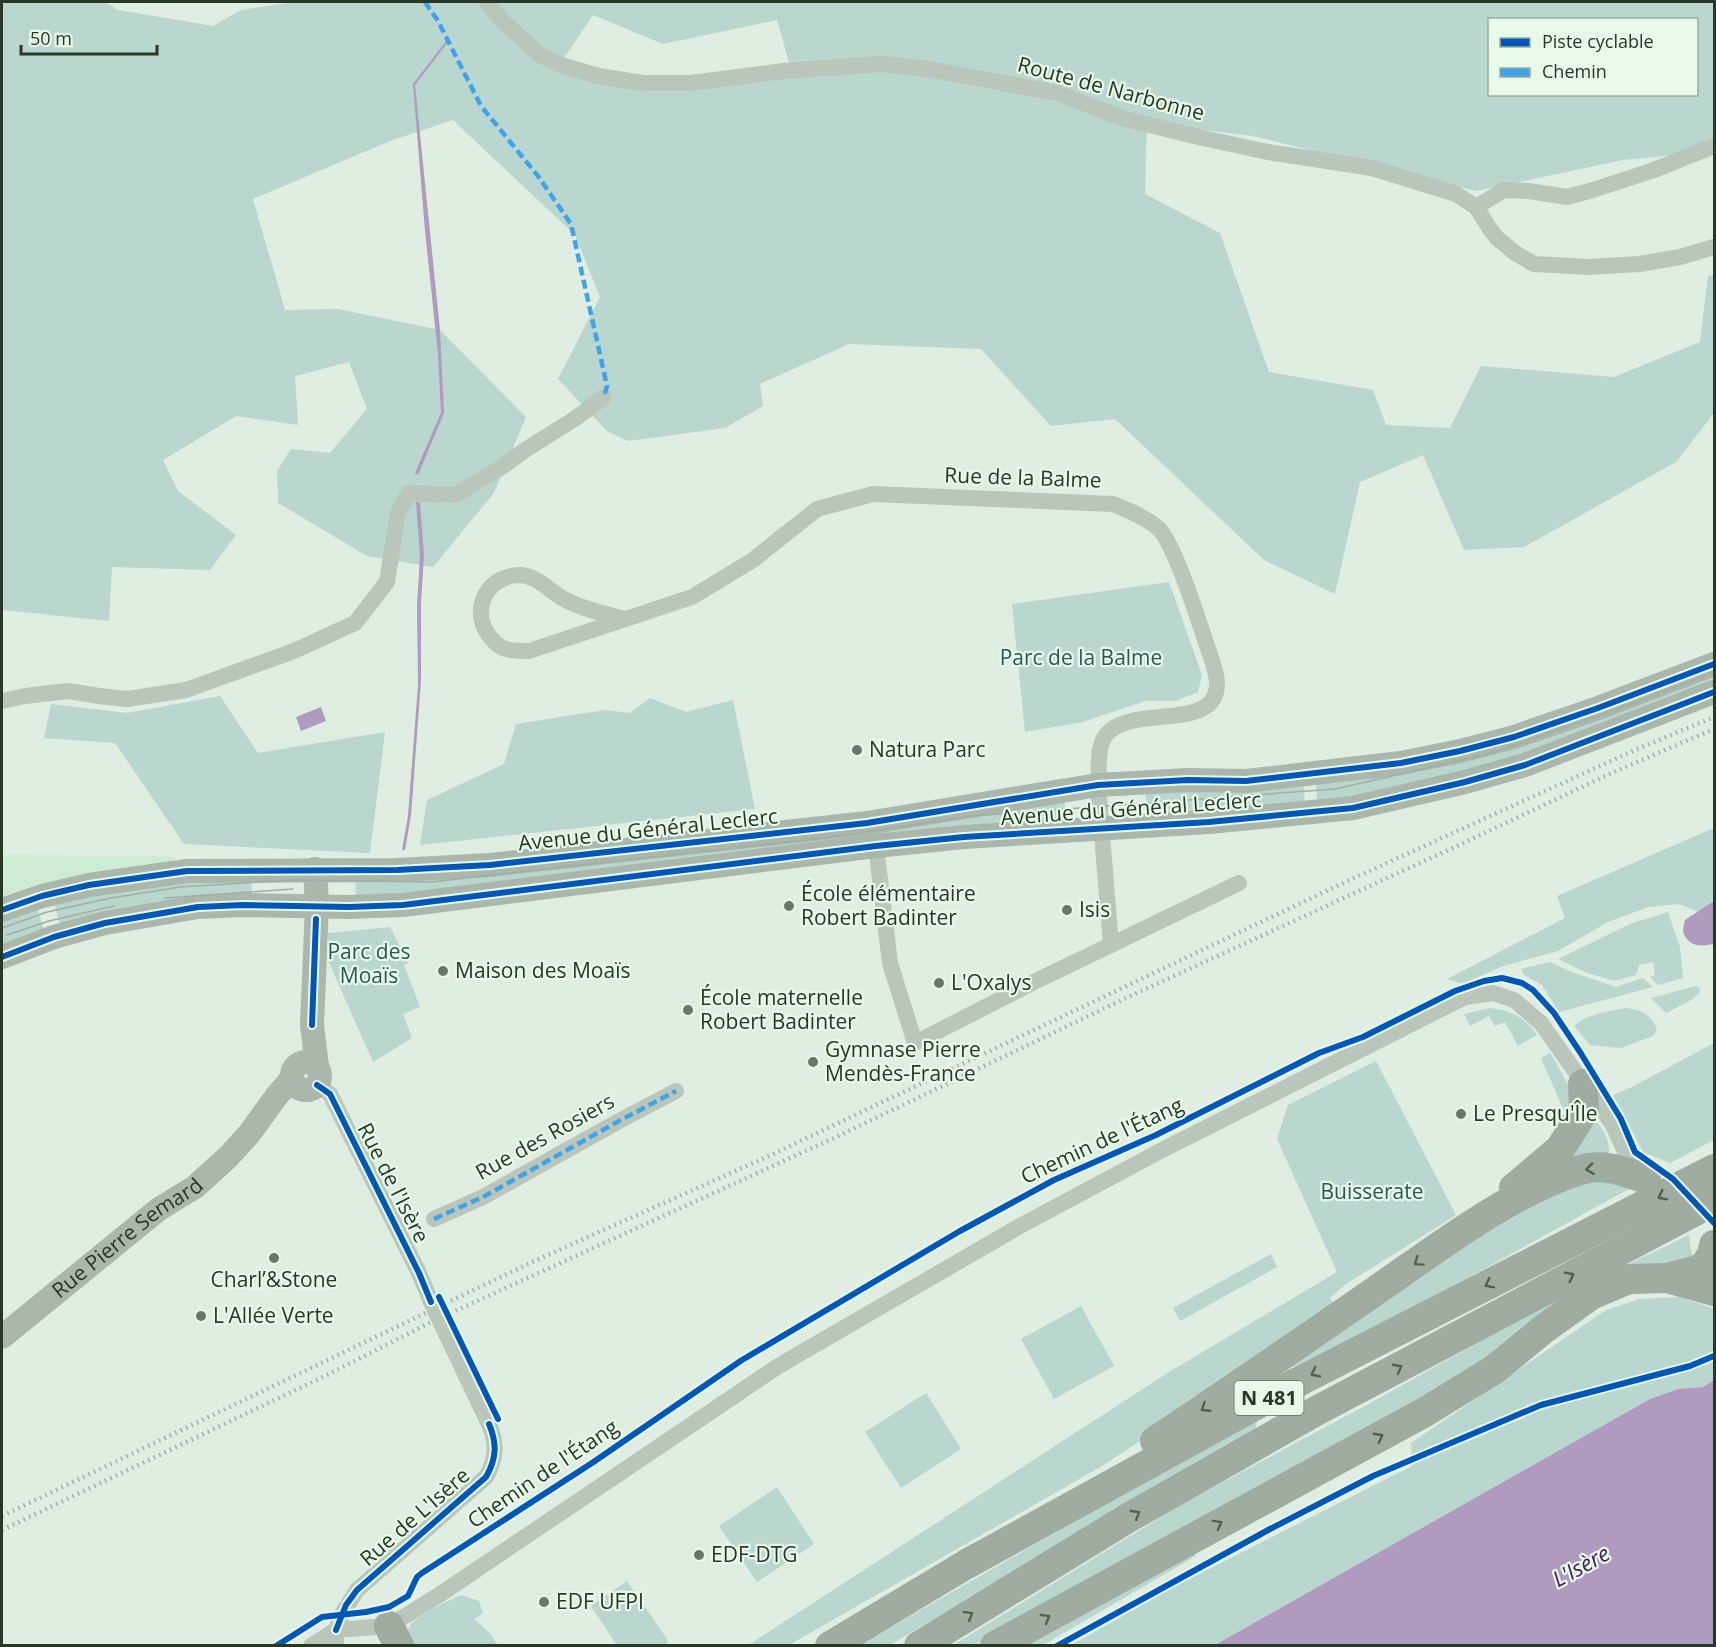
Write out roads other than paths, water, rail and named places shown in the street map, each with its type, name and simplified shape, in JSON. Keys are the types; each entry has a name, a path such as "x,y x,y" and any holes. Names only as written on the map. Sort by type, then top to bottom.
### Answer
{"highway":[{"path":"1466,1229 1560,1149 1584,1112 1583,1084"},
{"path":"831,1645 960,1556 1110,1470 1254,1376 1466,1229 1535,1189 1582,1170 1613,1167 1646,1179"},
{"name":"N 481","path":"831,1645 965,1565 1296,1383 1714,1169"},
{"path":"995,1646 1425,1412 1495,1369 1591,1295 1629,1279 1667,1278 1704,1267 1712,1254 1711,1229"},
{"name":"N 481","path":"919,1646 1128,1518 1318,1410 1711,1229"},
{"path":"1667,1278 1714,1291"}],"main road":[{"name":"Avenue du Général Leclerc","path":"2,910 42,896 80,887 187,871 397,870 490,865 867,822 1098,785 1188,780 1246,781 1401,764 1514,737 1714,664"},
{"name":"Avenue du Général Leclerc","path":"2,957 54,937 105,923 198,907 403,905 964,837 1101,829 1353,808 1397,799 1525,765 1714,692"},
{"path":"306,1077 312,1025 317,905 315,869"},
{"name":"Rue Pierre Semard","path":"2,1336 159,1209 195,1187 228,1157 306,1077"}],"street":[{"name":"Route de Narbonne","path":"487,2 501,20 540,55 561,65 599,76 643,83 691,83 783,71 882,64 928,69 1057,93 1125,119 1198,137 1268,152 1372,168 1456,194 1476,207 1497,238 1515,253 1534,264 1589,267 1639,264 1680,257 1714,247"},
{"path":"1476,207 1504,190 1567,196 1593,190 1654,170 1714,146"},
{"path":"2,701 68,691 127,699 186,690 294,651 355,623 387,582 398,512 409,493 455,495 502,467 604,397"},
{"name":"Rue de la Balme","path":"625,619 589,610 564,600 536,579 520,575 494,584 483,598 480,614 484,630 496,644 506,649 529,651 692,597 753,560 817,509 873,494 1113,504 1137,514 1159,528 1174,555 1213,663 1217,682 1214,698 1206,706 1192,713 1129,720 1112,728 1104,738 1099,760 1098,785 1111,945"},
{"path":"876,846 890,963 915,1043 1239,883"},
{"name":"Chemin de l'Étang","path":"336,1638 394,1636 439,1595 777,1366 1020,1226 1164,1149 1465,998 1493,993 1514,1000 1541,1023 1613,1125 1626,1154 1646,1179"},
{"name":"Rue de l'Isère","path":"306,1077 330,1094 419,1273 489,1424"},
{"name":"Rue des Rosiers","path":"434,1219 483,1197 619,1120 676,1091"},
{"name":"Rue de L'Isère","path":"336,1638 346,1605 357,1590 486,1477 495,1455 495,1440 489,1424"},
{"path":"311,1646 336,1638"}],"water":[{"path":"447,40 448,42 415,85 440,330 444,413 418,475 415,473 441,413 438,354 413,84"},
{"path":"416,501 420,503 424,555 421,604 421,681 411,815 405,850 402,850 408,816 418,685 417,605 420,557"},
{"path":"321,707 326,721 301,731 296,717"},
{"path":"1714,901 1714,944 1701,945 1690,942 1684,935 1685,920"},
{"name":"L'Isère","path":"1714,1380 1714,1645 1215,1645 1650,1399 1678,1389 1703,1387"}],"tram line":[{"path":"2,928 47,912 111,898 180,887 292,880 431,882 839,836 973,816 1335,789 1493,753 1714,672"},
{"path":"165,898 293,889"},
{"path":"7,935 49,921 114,906"}],"railway":[{"path":"2,1516 530,1263 771,1155 1341,884 1635,750 1714,717"},
{"path":"2,1530 325,1376 429,1323 834,1138 1126,998 1616,771 1714,729"}],"place":[{"name":"Natura Parc","path":"857,750"},
{"name":"École élémentaire Robert Badinter","path":"789,906"},
{"name":"Isis","path":"1067,910"},
{"name":"Maison des Moaïs","path":"443,971"},
{"name":"L'Oxalys","path":"939,983"},
{"name":"École maternelle Robert Badinter","path":"688,1010"},
{"name":"Gymnase Pierre Mendès-France","path":"813,1062"},
{"name":"Le Presqu'Île","path":"1461,1114"},
{"name":"Charl’&Stone","path":"274,1258"},
{"name":"L'Allée Verte","path":"201,1316"},
{"name":"EDF-DTG","path":"699,1555"},
{"name":"EDF UFPI","path":"544,1602"}],"park label":[{"name":"Parc de la Balme","path":"1081,658"},
{"name":"Parc des Moaïs","path":"369,964"},
{"name":"Buisserate","path":"1372,1192"}]}
